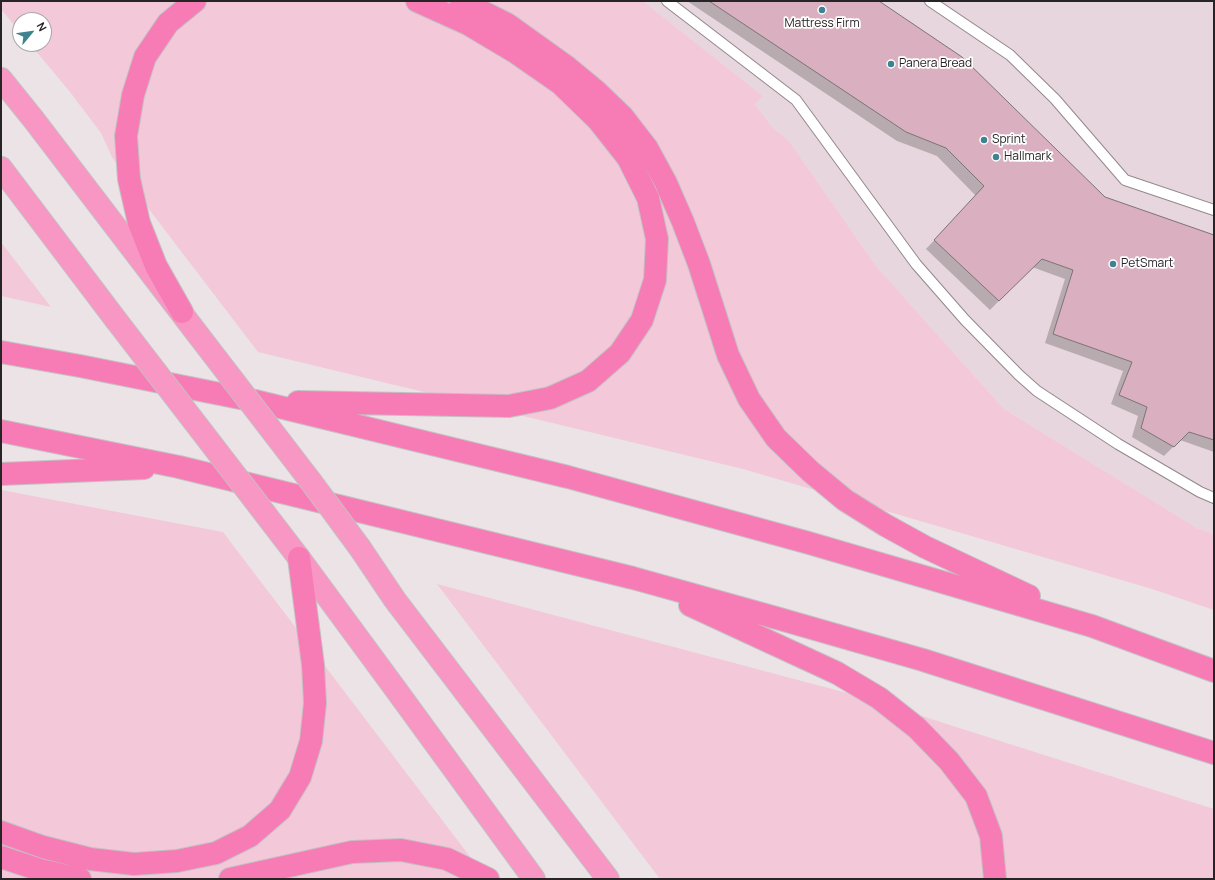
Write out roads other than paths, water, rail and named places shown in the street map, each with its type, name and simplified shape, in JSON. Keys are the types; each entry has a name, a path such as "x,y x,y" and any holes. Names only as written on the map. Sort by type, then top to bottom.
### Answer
{"highway":[{"path":"182,312 156,266 139,223 129,179 126,136 133,95 145,57 168,24 195,1"},
{"path":"255,402 509,406 550,398 588,380 620,353 642,320 656,280 657,239 648,198 628,158 598,120 560,84 515,52 468,24 417,1"},
{"path":"461,1 507,24 567,67 596,91 623,117 647,148 666,184 683,222 699,264 728,355 749,399 776,438 810,471 845,500 885,525 925,547 1092,626"},
{"path":"1,79 182,312 312,483 360,548 395,600 608,879"},
{"path":"1,168 116,320 300,558 534,879"},
{"path":"1,352 80,366 255,402 406,437 584,481 809,543 1092,626 1214,671"},
{"path":"1,431 179,467 633,578 923,660 1214,753"},
{"path":"1,474 179,467"},
{"path":"1,832 43,847 90,859 134,864 177,861 216,853 250,836 280,810 300,777 311,741 315,703 313,665 300,558"},
{"path":"633,578 837,673 879,698 917,728 949,761 976,796 991,836 995,879"},
{"path":"230,879 352,852 401,850 447,859 488,879"},
{"path":"1,857 40,870 80,879"}],"lane":[{"path":"668,1 796,100 916,264 965,320 1019,375 1037,391 1118,444 1200,492 1214,498"},
{"path":"930,1 1010,55 1055,99 1125,180 1214,210"}],"place":[{"name":"Mattress Firm","path":"822,10"},
{"name":"Panera Bread","path":"891,64"},
{"name":"Sprint","path":"984,140"},
{"name":"Hallmark","path":"996,157"},
{"name":"PetSmart","path":"1113,264"}]}
